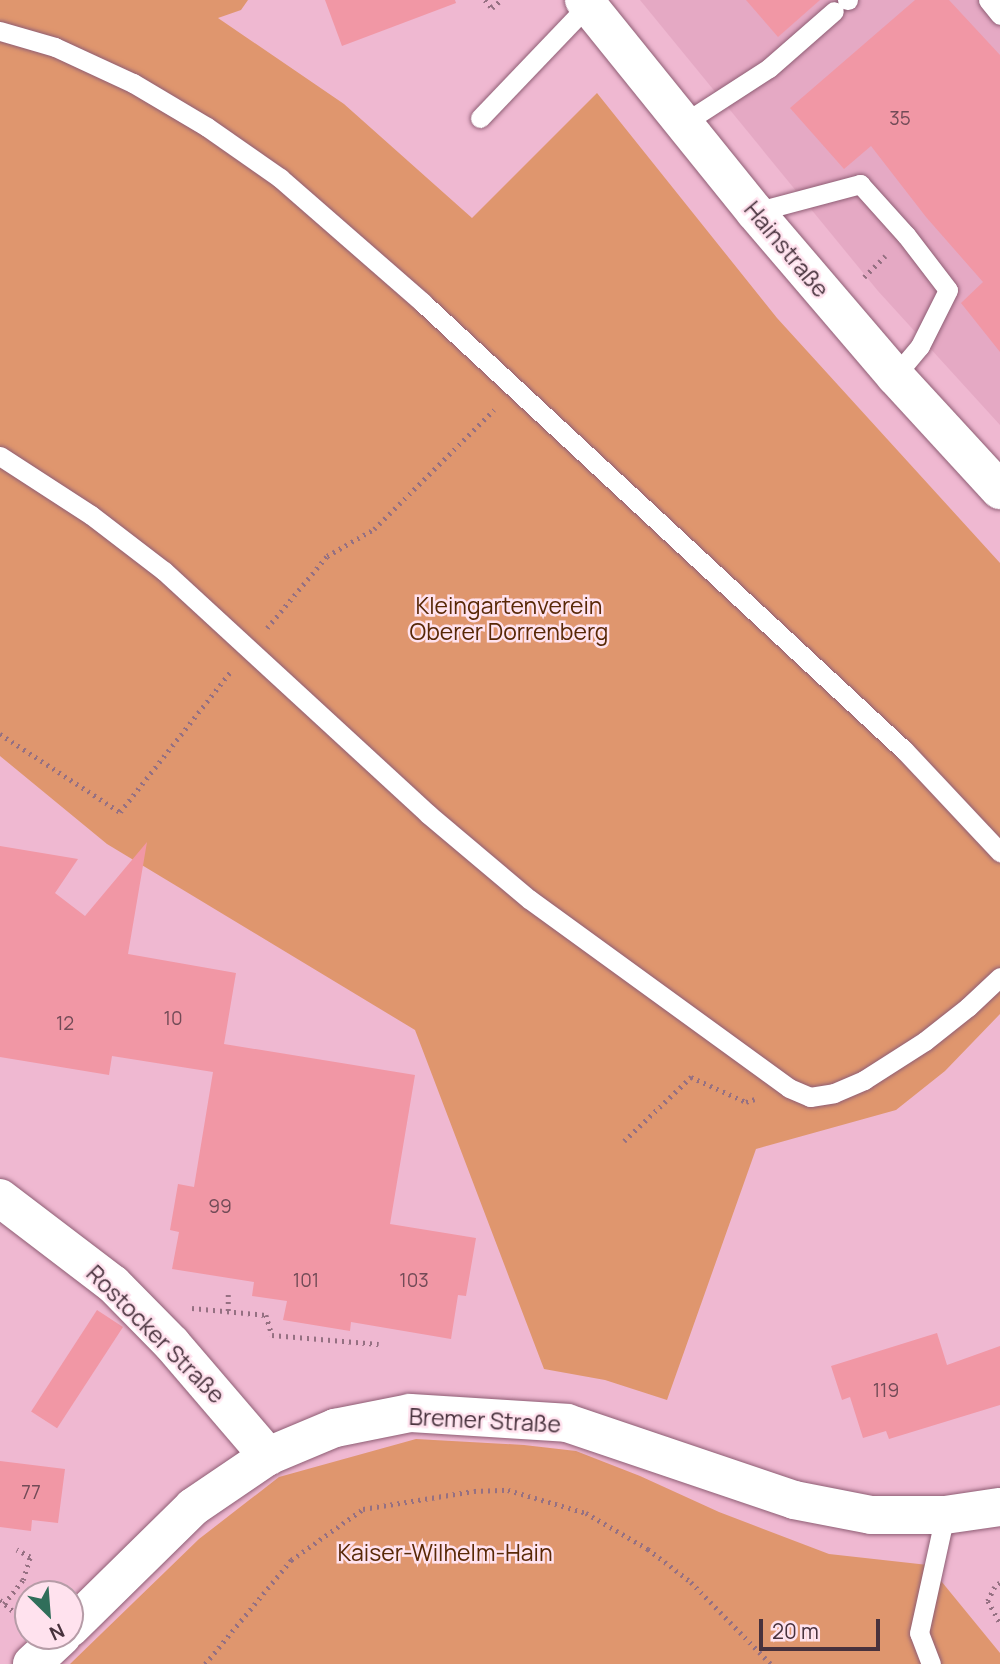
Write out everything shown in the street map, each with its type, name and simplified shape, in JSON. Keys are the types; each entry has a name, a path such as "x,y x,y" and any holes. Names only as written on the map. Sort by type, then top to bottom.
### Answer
{"street":[{"name":"Hainstraße","path":"586,3 755,212 895,376 1000,490"},
{"name":"Rostocker Straße","path":"0,1198 113,1284 172,1344 268,1456"},
{"name":"Bremer Straße","path":"84,1614 193,1507 268,1456 335,1428 410,1413 567,1423 794,1500 871,1515 945,1515 1000,1507"},
{"path":"32,1664 47,1650"}],"lane":[{"path":"988,0 1000,15"},
{"path":"480,118 586,3"},
{"path":"684,123 769,68 843,4"},
{"path":"0,31 55,47 133,83 207,127 281,178 497,373 905,751 1000,852"},
{"path":"755,212 860,184 906,235 947,290 920,346 895,376"},
{"path":"0,456 91,515 163,571 428,814 529,899 789,1088 810,1097 834,1093 864,1080 925,1041 1000,977"},
{"path":"931,1664 919,1633 945,1515"}],"path":[{"path":"485,0 492,8 501,0"},
{"path":"834,304 906,235"},
{"path":"266,629 327,556 374,529 499,405 497,373"},
{"path":"0,734 120,812 238,661"},
{"path":"624,1142 691,1077 746,1102 789,1088"},
{"path":"228,1290 228,1311"},
{"path":"132,1304 266,1315 272,1335 379,1344"},
{"path":"205,1664 291,1560 363,1509 474,1491 508,1490 586,1513 648,1549 691,1583 771,1664"},
{"path":"2,1602 23,1580 30,1557 17,1550"},
{"path":"1000,1583 988,1601 1000,1623"}],"shaded area":[{"path":"640,0 1000,0 1000,425 878,291"}],"green space":[{"name":"Kleingartenverein Oberer Dorrenberg","path":"0,0 248,0 241,10 218,18 344,104 472,218 597,93 777,318 1000,563 1000,1014 945,1071 896,1110 756,1149 667,1400 605,1380 544,1369 415,1030 107,844 0,756"},
{"name":"Kaiser-Wilhelm-Hain","path":"416,1439 576,1451 640,1476 719,1512 829,1554 928,1565 1000,1653 1000,1664 70,1664 199,1539 279,1477"}],"building":[{"path":"325,0 455,0 456,3 342,46"},
{"path":"746,0 820,0 778,37"},
{"path":"915,0 949,0 1000,55 1000,352 961,303 983,282 926,217 871,146 844,169 790,108"},
{"path":"147,842 128,954 236,973 224,1044 415,1075 390,1224 476,1238 466,1296 458,1295 451,1339 351,1322 350,1331 283,1320 287,1301 252,1296 254,1282 172,1269 179,1232 170,1230 178,1184 194,1187 213,1072 112,1056 109,1075 0,1057 0,846 78,859 55,893 85,916"},
{"path":"97,1310 123,1327 57,1428 31,1411"},
{"path":"937,1333 947,1365 1000,1346 1000,1405 889,1439 886,1431 863,1438 850,1397 842,1400 831,1366"},
{"path":"0,1461 65,1469 58,1523 32,1520 31,1531 0,1527"}]}
